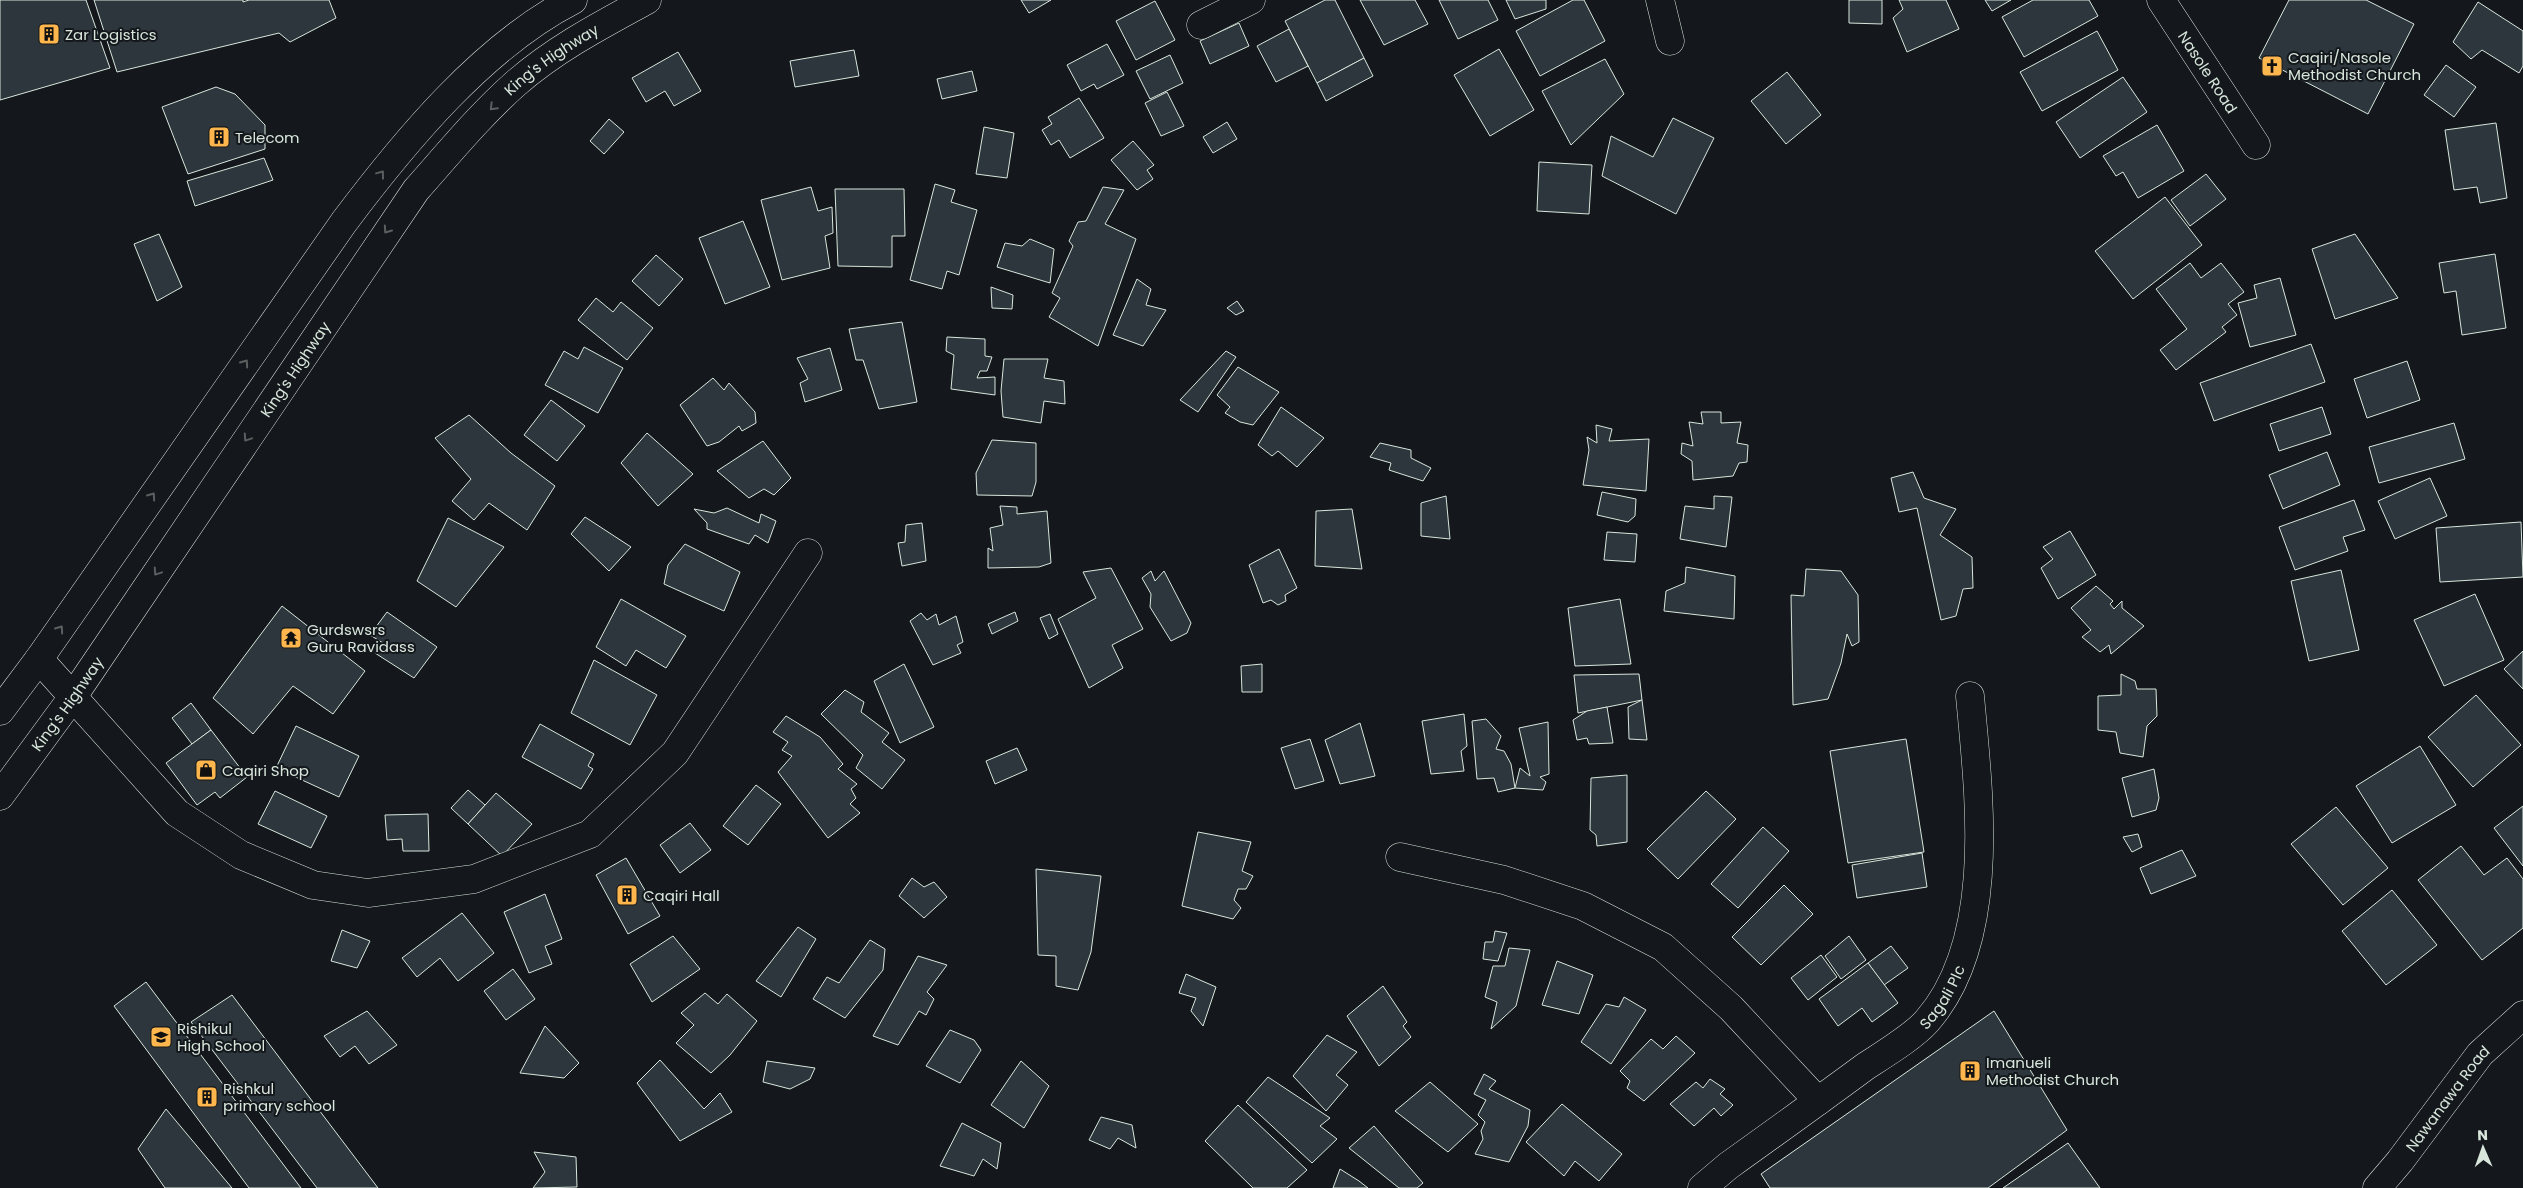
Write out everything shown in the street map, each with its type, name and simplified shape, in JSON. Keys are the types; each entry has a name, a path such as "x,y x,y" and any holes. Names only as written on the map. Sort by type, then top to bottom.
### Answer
{"main road":[{"path":"0,711 344,222 389,163 436,110 493,56 551,11 573,0"},
{"name":"King's Highway","path":"0,796 72,698 416,190 467,133 515,84 572,41 647,0"},
{"path":"1201,25 1251,0"},
{"path":"1660,0 1670,41"},
{"name":"Nasole Road","path":"2161,0 2256,145"},
{"path":"39,658 72,698 123,750 177,812 241,855 313,885 368,893 474,879 590,834 675,753 808,553"},
{"name":"Sagali Plc","path":"1702,1188 1728,1166 1927,1022 1950,986 1970,940 1979,866 1979,792 1970,696"},
{"path":"1400,857 1504,880 1582,906 1663,947 1731,1008 1818,1101"},
{"name":"Nawanawa Road","path":"2377,1188 2400,1161 2480,1054 2523,1015"}],"building":[{"name":"Zar Logistics","path":"0,0 86,0 110,68 0,100"},
{"path":"94,0 243,0 243,2 249,0 329,0 336,18 290,42 279,33 117,72"},
{"path":"1021,0 1051,0 1029,13"},
{"path":"1325,0 1335,0 1364,58 1317,83 1285,21"},
{"path":"1360,0 1415,0 1428,24 1384,45"},
{"path":"1439,0 1488,0 1498,20 1458,39"},
{"path":"1506,0 1546,0 1546,9 1515,19"},
{"path":"1573,0 1584,0 1605,41 1540,76 1516,31"},
{"path":"1849,0 1882,0 1882,24 1849,23"},
{"path":"1899,0 1946,0 1959,29 1907,52 1893,18 1903,9"},
{"path":"1985,0 2011,0 1992,11"},
{"path":"2033,0 2089,0 2098,16 2024,57 2002,17"},
{"path":"2289,0 2366,0 2414,24 2368,114 2259,58"},
{"path":"1155,1 1175,40 1136,60 1116,21"},
{"path":"2478,2 2523,31 2523,66 2519,73 2482,50 2471,59 2453,42"},
{"path":"1239,23 1249,46 1210,64 1200,41"},
{"path":"1289,29 1308,66 1276,82 1257,46"},
{"path":"2097,31 2118,70 2042,111 2020,72"},
{"path":"1107,44 1124,75 1097,89 1094,84 1081,91 1067,65"},
{"path":"1499,49 1534,110 1490,136 1454,75"},
{"path":"854,50 859,76 795,87 790,61"},
{"path":"678,52 701,91 674,106 665,91 646,102 632,78"},
{"path":"1170,55 1183,83 1150,99 1136,71"},
{"path":"1364,58 1373,76 1326,101 1317,83"},
{"path":"1605,59 1624,94 1571,145 1542,91"},
{"path":"2446,65 2476,87 2454,117 2424,95"},
{"path":"972,71 977,91 942,99 937,79"},
{"path":"1787,72 1821,115 1786,144 1751,101"},
{"path":"2123,77 2147,112 2080,158 2056,122"},
{"name":"Telecom","path":"216,87 235,94 265,125 265,149 188,174 162,107"},
{"path":"1167,92 1184,126 1161,136 1145,103"},
{"path":"1079,98 1104,138 1070,158 1059,140 1051,145 1042,130 1052,124 1048,117"},
{"path":"1673,118 1714,138 1676,214 1602,176 1611,136 1653,157"},
{"path":"609,119 624,132 604,154 590,141"},
{"path":"1227,122 1237,139 1213,153 1203,137"},
{"path":"2496,123 2507,198 2480,203 2477,187 2454,190 2445,130"},
{"path":"2157,125 2184,171 2138,198 2123,172 2116,176 2103,156"},
{"path":"984,127 1014,133 1007,178 976,174"},
{"path":"1133,141 1154,165 1147,170 1153,179 1137,190 1111,160"},
{"path":"264,158 273,180 195,206 187,181"},
{"path":"1539,162 1592,165 1589,214 1537,211"},
{"path":"2206,174 2226,199 2190,226 2171,200"},
{"path":"935,184 955,190 951,202 977,210 959,275 947,271 942,289 910,280"},
{"path":"811,187 818,211 832,207 833,233 825,236 830,268 782,280 761,200"},
{"path":"1103,187 1124,190 1105,224 1136,239 1098,346 1049,317 1060,298 1052,293 1073,246 1069,241 1078,222 1086,221"},
{"path":"835,189 904,189 905,236 892,236 892,267 838,266"},
{"path":"2165,197 2202,245 2133,299 2095,251"},
{"path":"743,221 770,287 725,304 699,238"},
{"path":"159,234 182,287 157,301 134,244"},
{"path":"2355,234 2398,298 2335,319 2312,249"},
{"path":"1030,239 1054,249 1050,283 997,267 1005,243 1022,246"},
{"path":"2495,254 2506,328 2462,335 2456,291 2444,293 2439,263"},
{"path":"656,255 683,279 659,306 632,281"},
{"path":"2190,263 2201,278 2221,263 2244,292 2228,304 2237,315 2222,327 2226,332 2176,370 2160,350 2187,329 2156,289"},
{"path":"2280,278 2296,335 2250,347 2238,303 2257,298 2254,285"},
{"path":"1137,279 1151,289 1146,305 1166,310 1143,346 1113,335"},
{"path":"991,287 1013,295 1012,309 992,308"},
{"path":"596,298 613,312 621,302 653,328 627,360 578,320"},
{"path":"1237,301 1244,311 1236,315 1227,308"},
{"path":"902,322 917,402 879,409 863,360 856,360 849,329"},
{"path":"947,337 985,339 985,356 992,357 987,371 980,371 977,378 995,377 995,395 951,389 954,355 946,351"},
{"path":"2311,344 2325,382 2214,421 2200,383"},
{"path":"584,347 623,368 598,413 545,385 564,351 578,359"},
{"path":"830,348 842,390 805,402 800,383 808,379 797,358"},
{"path":"1226,351 1236,357 1198,412 1180,400"},
{"path":"1004,359 1048,359 1044,378 1064,381 1065,404 1044,401 1041,423 1003,417 1001,391"},
{"path":"2407,361 2420,400 2367,418 2354,379"},
{"path":"1238,367 1279,392 1253,425 1240,422 1225,413 1230,407 1217,395"},
{"path":"713,378 724,390 729,383 755,412 756,423 742,431 739,426 719,442 707,446 680,405"},
{"path":"551,400 585,426 557,461 524,435"},
{"path":"1281,407 1324,438 1297,467 1278,451 1272,456 1258,445"},
{"path":"2322,407 2331,434 2279,451 2270,424"},
{"path":"1701,412 1721,412 1721,423 1741,422 1737,443 1748,445 1747,462 1739,463 1733,476 1693,480 1692,461 1681,454 1682,443 1693,446 1689,422 1703,424"},
{"path":"469,415 511,453 555,486 527,530 489,503 474,520 452,501 471,479 435,438"},
{"path":"2454,423 2465,459 2379,483 2369,447"},
{"path":"1596,425 1612,429 1609,441 1649,439 1646,491 1583,485 1589,450 1587,437 1597,443"},
{"path":"647,433 693,474 658,506 621,463"},
{"path":"992,440 1036,443 1036,482 1032,496 977,495 976,473"},
{"path":"763,441 791,478 774,495 764,489 749,498 717,471"},
{"path":"1380,443 1411,450 1411,458 1431,468 1423,481 1389,470 1391,463 1370,457"},
{"path":"2327,452 2340,485 2283,509 2269,475"},
{"path":"1913,472 1924,498 1956,509 1940,535 1972,557 1973,588 1963,589 1956,616 1941,620 1917,508 1899,512 1891,478"},
{"path":"2430,478 2447,516 2395,539 2378,501"},
{"path":"1602,492 1636,499 1635,516 1628,522 1597,515"},
{"path":"1446,496 1450,539 1421,536 1421,503"},
{"path":"1714,496 1732,497 1726,547 1680,539 1685,506 1714,509"},
{"path":"2354,500 2365,530 2343,537 2348,551 2295,570 2279,527"},
{"path":"1000,506 1017,507 1017,514 1047,511 1051,563 1039,567 988,568 988,548 993,551 990,528 1003,525"},
{"path":"727,508 759,523 761,514 776,521 768,543 755,535 749,544 707,529 707,523 694,509 714,513"},
{"path":"1352,509 1362,569 1315,566 1316,511"},
{"path":"585,517 631,547 609,571 571,534"},
{"path":"448,518 504,547 456,607 417,581"},
{"path":"2521,522 2523,577 2440,582 2436,528"},
{"path":"922,523 926,561 902,566 898,543 905,542 906,525"},
{"path":"2070,531 2096,575 2058,599 2041,568 2053,559 2043,547"},
{"path":"1607,532 1637,534 1635,562 1604,560"},
{"path":"685,544 740,572 724,611 664,584 668,565"},
{"path":"1279,549 1297,588 1285,595 1286,601 1278,605 1271,600 1263,603 1249,565"},
{"path":"1686,567 1735,576 1734,619 1664,611 1666,591 1685,583"},
{"path":"1111,568 1143,629 1112,645 1123,668 1089,688 1058,619 1096,598 1083,572"},
{"path":"1806,569 1841,571 1858,595 1859,642 1852,646 1847,634 1841,663 1828,699 1793,705 1791,595 1804,596"},
{"path":"2341,570 2359,650 2309,661 2291,581"},
{"path":"1151,571 1155,581 1164,571 1191,623 1187,633 1171,641 1150,607 1151,594 1142,578"},
{"path":"2096,586 2113,601 2110,604 2114,609 2122,601 2122,608 2144,626 2111,654 2109,645 2100,652 2082,637 2091,630 2071,608"},
{"path":"2475,594 2504,660 2444,686 2414,620"},
{"path":"621,599 686,636 666,668 636,650 626,666 596,647"},
{"path":"1620,599 1631,664 1575,666 1568,608"},
{"name":"Gurdswsrs Guru Ravidass","path":"282,606 365,671 333,714 293,686 253,734 213,698"},
{"path":"387,612 437,647 414,678 375,653 383,643 370,635"},
{"path":"1015,612 1018,621 992,634 988,624"},
{"path":"921,613 927,620 936,614 939,625 956,616 963,642 957,645 961,653 933,665 910,621"},
{"path":"1050,614 1058,634 1049,639 1040,618"},
{"path":"2523,651 2523,689 2504,669"},
{"path":"594,660 657,695 630,745 571,713"},
{"path":"904,664 934,727 900,743 874,681"},
{"path":"1262,664 1262,692 1242,692 1241,666"},
{"path":"1639,674 1642,700 1578,713 1574,675"},
{"path":"2121,674 2135,681 2137,689 2156,689 2157,716 2147,726 2143,757 2120,753 2116,732 2098,730 2098,696 2121,695"},
{"path":"845,690 864,702 861,712 889,733 882,742 905,760 882,789 856,768 863,755 821,714"},
{"path":"2476,695 2521,745 2473,787 2428,737"},
{"path":"1642,700 1647,740 1629,739 1628,707"},
{"path":"191,703 211,730 192,744 172,718"},
{"path":"1607,707 1613,743 1589,744 1587,738 1577,740 1573,720 1587,711"},
{"path":"1464,714 1467,746 1461,751 1464,771 1431,774 1422,721"},
{"path":"786,716 820,737 843,764 838,769 857,784 851,789 856,798 850,804 860,813 828,838 778,772 792,756 782,750 788,742 773,732"},
{"path":"1486,719 1501,736 1496,749 1504,751 1511,764 1515,788 1498,792 1494,778 1477,779 1472,721"},
{"path":"1548,722 1549,774 1540,777 1546,782 1543,790 1515,788 1520,768 1530,776 1519,728"},
{"path":"1360,723 1375,776 1340,784 1325,740"},
{"path":"540,724 594,754 588,766 593,769 581,789 522,757"},
{"path":"296,726 359,756 339,797 276,768"},
{"name":"Caqiri Shop","path":"211,730 247,777 220,798 215,792 197,805 166,763"},
{"path":"1310,739 1324,781 1295,789 1281,748"},
{"path":"1906,739 1924,852 1848,863 1830,751"},
{"path":"2420,746 2456,805 2392,843 2356,786"},
{"path":"1017,748 1027,770 995,784 986,761"},
{"path":"2154,769 2159,798 2156,810 2132,817 2122,778"},
{"path":"1627,775 1627,842 1597,846 1596,835 1590,830 1591,778"},
{"path":"756,785 781,804 748,845 723,826"},
{"path":"468,790 485,805 468,824 451,808"},
{"path":"275,791 327,816 311,848 258,824"},
{"path":"1706,791 1736,819 1678,879 1647,849"},
{"path":"496,793 532,824 502,856 468,824"},
{"path":"2523,806 2523,866 2494,828"},
{"path":"2336,807 2388,868 2343,905 2291,844"},
{"path":"428,814 429,851 403,851 402,839 387,840 385,815"},
{"path":"690,823 711,850 680,873 660,845"},
{"path":"1763,827 1789,851 1738,908 1711,884"},
{"path":"1198,832 1251,842 1242,871 1253,876 1246,889 1238,889 1234,900 1241,908 1233,919 1182,906"},
{"path":"2138,834 2142,847 2132,852 2123,837"},
{"path":"2461,846 2484,875 2507,858 2523,879 2523,928 2482,960 2418,880"},
{"path":"2182,850 2196,876 2151,894 2140,868"},
{"path":"1922,853 1927,887 1857,898 1852,865"},
{"name":"Caqiri Hall","path":"626,858 660,916 628,934 596,875"},
{"path":"1036,869 1101,876 1091,952 1078,990 1056,986 1056,956 1038,955"},
{"path":"912,878 924,887 934,882 947,897 924,918 899,896"},
{"path":"1784,885 1813,914 1761,965 1732,937"},
{"path":"2392,890 2437,945 2386,985 2342,931"},
{"path":"545,894 562,939 545,946 552,964 529,973 504,912"},
{"path":"462,913 494,953 458,981 440,958 417,977 402,958"},
{"path":"798,927 816,939 781,997 756,981"},
{"path":"342,930 370,941 357,968 331,961"},
{"path":"1495,931 1507,933 1498,961 1483,959 1485,942 1493,942"},
{"path":"673,936 700,969 652,1002 630,964"},
{"path":"1849,936 1866,960 1841,979 1825,956"},
{"path":"870,940 885,949 883,970 845,1018 813,999 827,977 839,983"},
{"path":"1891,946 1908,968 1884,985 1868,963"},
{"path":"1509,948 1530,950 1516,1006 1491,1029 1497,1002 1485,997 1493,966 1505,966"},
{"path":"1821,955 1837,977 1808,1000 1791,978"},
{"path":"918,956 947,965 927,992 934,999 926,1015 919,1011 898,1045 873,1036"},
{"path":"1557,961 1593,975 1579,1014 1542,1005"},
{"path":"1868,963 1898,1003 1872,1022 1862,1008 1838,1026 1819,999"},
{"path":"513,969 535,999 506,1020 484,991"},
{"path":"1186,974 1216,987 1203,1026 1191,1011 1196,998 1179,993"},
{"name":"Rishkul primary school","path":"146,982 301,1188 249,1188 114,1006"},
{"path":"1383,986 1407,1022 1403,1026 1411,1037 1379,1066 1347,1016"},
{"path":"705,993 718,1004 727,994 757,1021 730,1055 711,1073 676,1043 694,1025 681,1013"},
{"path":"232,995 378,1188 317,1188 191,1022"},
{"path":"1624,997 1646,1010 1611,1064 1581,1042 1606,1004 1619,1007"},
{"path":"367,1011 397,1045 369,1064 355,1046 340,1057 324,1036"},
{"name":"Imanueli Methodist Church","path":"1994,1011 2067,1130 1988,1188 1770,1188 1761,1174"},
{"path":"545,1026 579,1063 564,1078 520,1073"},
{"path":"950,1030 974,1040 981,1050 960,1083 926,1066"},
{"path":"1327,1035 1357,1052 1336,1075 1348,1085 1326,1111 1293,1076"},
{"path":"1676,1036 1695,1053 1644,1101 1627,1088 1630,1081 1620,1071 1651,1039 1663,1049"},
{"path":"660,1060 704,1109 720,1093 732,1112 680,1141 637,1083"},
{"path":"767,1061 815,1068 810,1079 790,1089 763,1082"},
{"path":"1021,1061 1049,1086 1024,1128 991,1105"},
{"path":"1484,1074 1496,1081 1489,1089 1530,1110 1528,1126 1509,1162 1475,1154 1483,1139 1481,1131 1485,1122 1478,1115 1486,1100 1474,1094"},
{"path":"1268,1077 1330,1118 1320,1126 1337,1139 1312,1163 1246,1102"},
{"path":"1710,1079 1725,1089 1720,1094 1733,1105 1721,1116 1714,1108 1694,1126 1670,1104 1696,1082 1703,1088"},
{"path":"1430,1082 1478,1124 1448,1152 1395,1111"},
{"path":"1562,1104 1622,1154 1599,1181 1575,1161 1564,1176 1526,1142"},
{"path":"1238,1105 1307,1170 1287,1188 1253,1188 1205,1141"},
{"path":"166,1109 232,1188 165,1188 138,1149"},
{"path":"1101,1117 1132,1125 1136,1148 1118,1138 1110,1149 1089,1140"},
{"path":"962,1123 1001,1143 997,1169 983,1159 974,1176 940,1166"},
{"path":"1374,1126 1423,1183 1417,1188 1399,1188 1349,1148"},
{"path":"2068,1143 2100,1188 2003,1188"},
{"path":"534,1152 576,1157 577,1187 533,1188 545,1172"},
{"path":"1340,1169 1359,1181 1368,1188 1333,1188"}],"place":[{"name":"Zar Logistics","path":"49,34"},
{"name":"Caqiri/Nasole Methodist Church","path":"2272,66"},
{"name":"Telecom","path":"219,137"},
{"name":"Gurdswsrs Guru Ravidass","path":"291,638"},
{"name":"Caqiri Shop","path":"206,770"},
{"name":"Caqiri Hall","path":"627,895"},
{"name":"Rishikul High School","path":"161,1037"},
{"name":"Imanueli Methodist Church","path":"1970,1071"},
{"name":"Rishkul primary school","path":"207,1097"}]}
